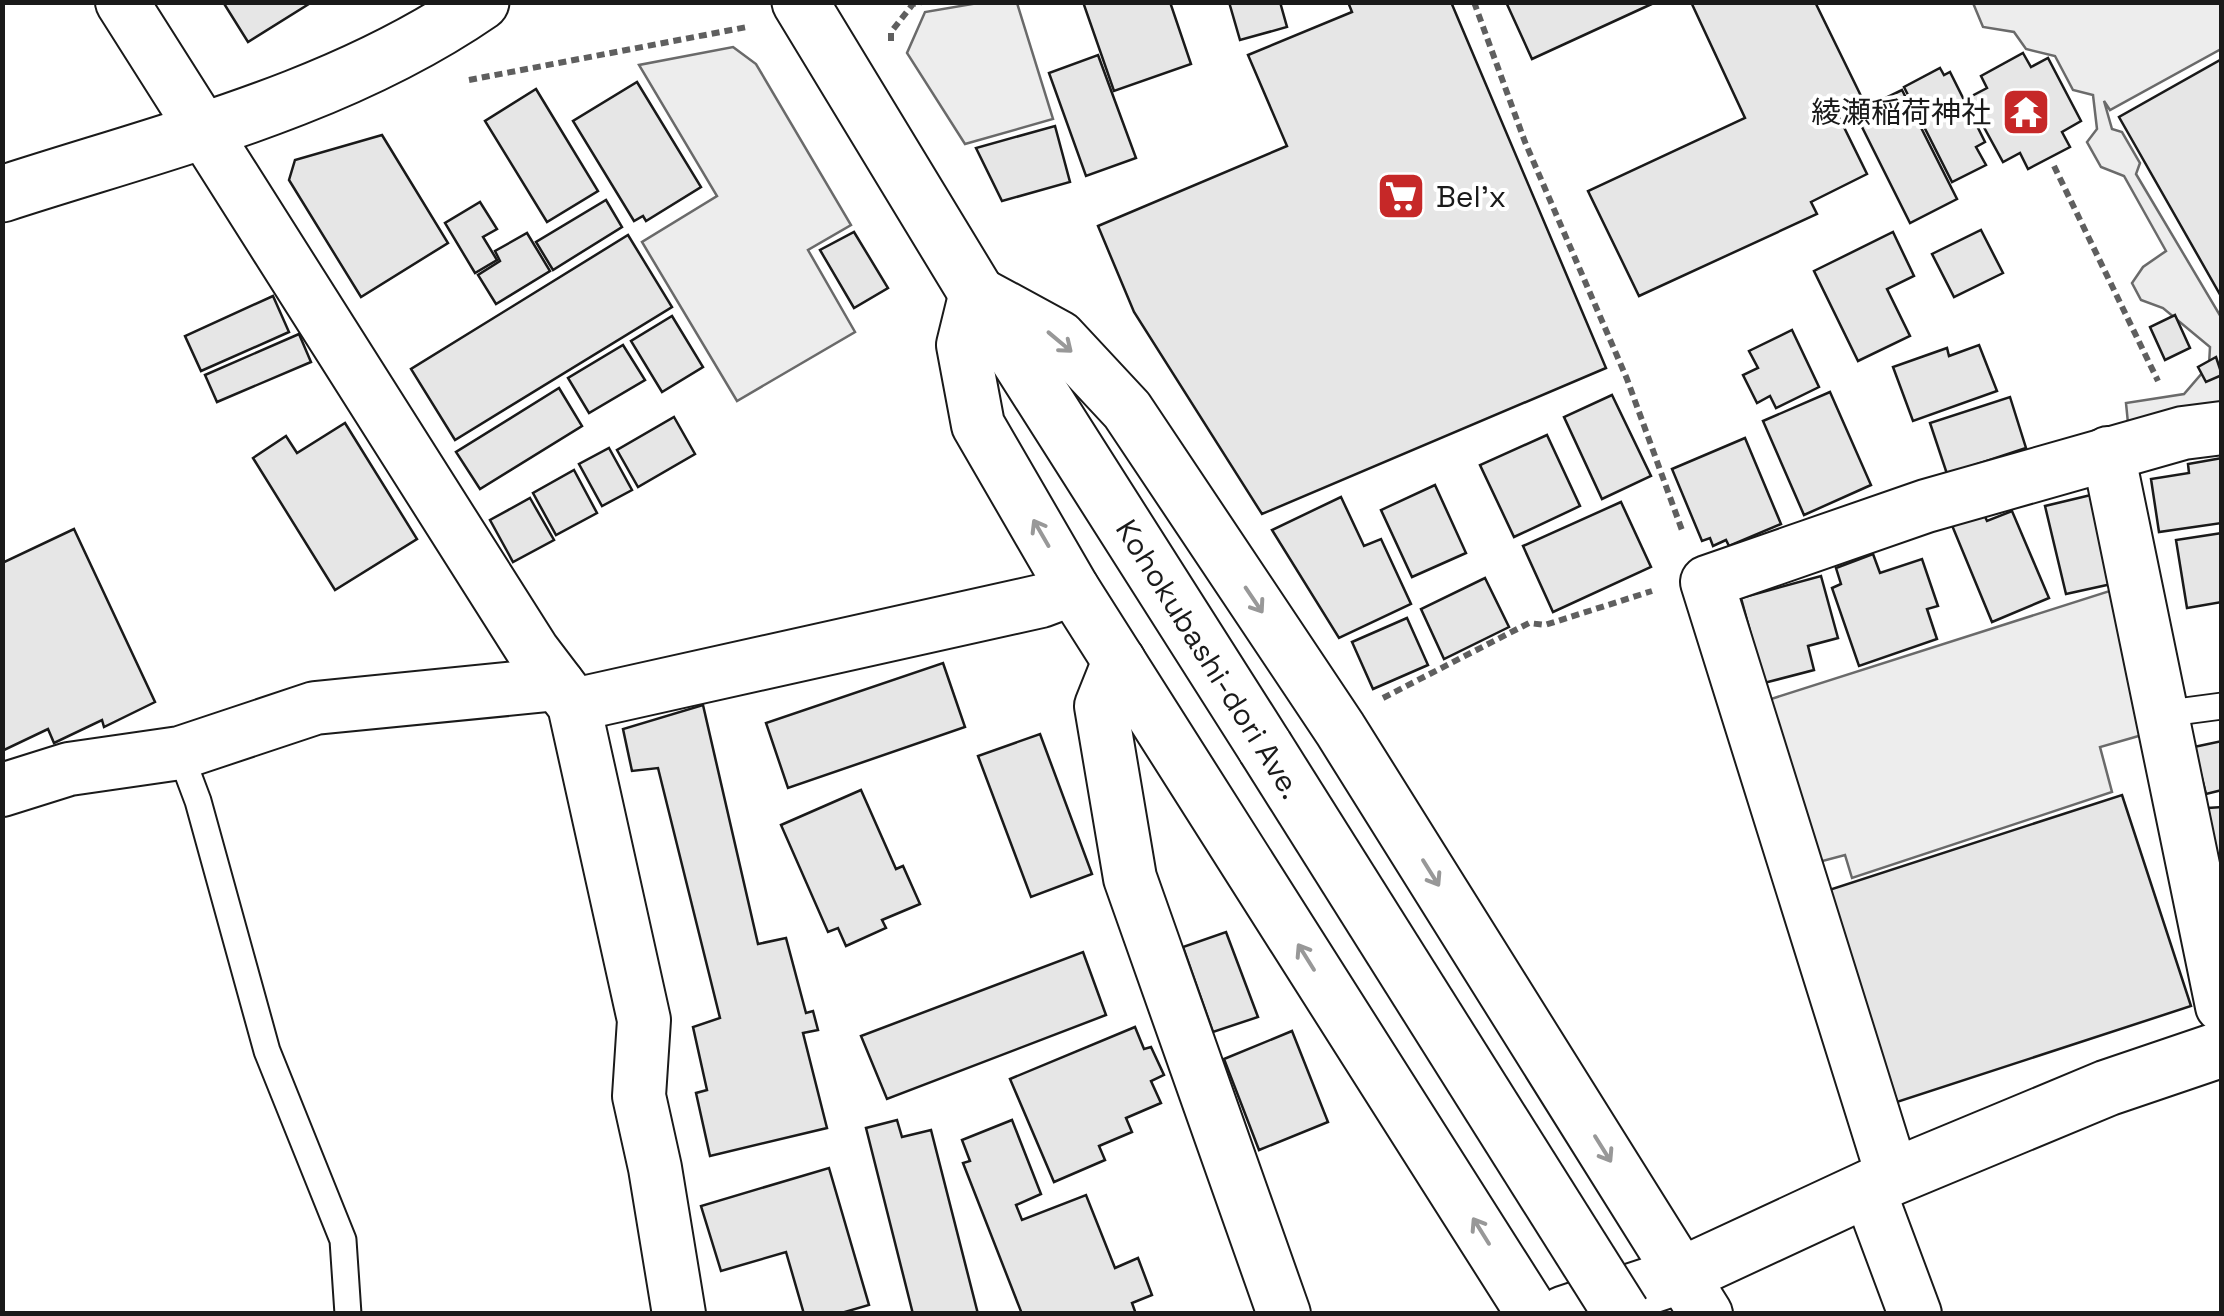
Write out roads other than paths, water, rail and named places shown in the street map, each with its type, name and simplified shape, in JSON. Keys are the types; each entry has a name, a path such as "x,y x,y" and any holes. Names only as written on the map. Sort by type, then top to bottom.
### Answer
{"main road":[{"path":"2,194 344,80 427,38 482,2"},
{"name":"Kohokubashi-dori Ave.","path":"800,2 976,292 1622,1314"},
{"path":"1564,1314 1694,1294 1880,1182 2106,1088 2222,1050"}],"street":[{"path":"122,2 533,650 566,694 644,1020 639,1096 679,1314"},
{"path":"1533,1314 1073,589 978,425 962,344 976,292 1058,338 1126,410 1340,729 1694,1294"},
{"path":"1915,1314 1703,579 2108,452 2202,431"},
{"path":"2108,452 2222,1006"},
{"path":"2,790 69,769 180,753 315,708 566,694 1041,601 1073,589"},
{"path":"1118,661 1101,706 1130,878 1284,1314"}],"lane":[{"path":"2162,714 2222,706"},
{"path":"180,753 198,802 267,1050 343,1240 348,1314"}],"place":[{"name":"綾瀬稲荷神社","path":"2026,112"},
{"name":"Bel'x","path":"1401,196"}]}
